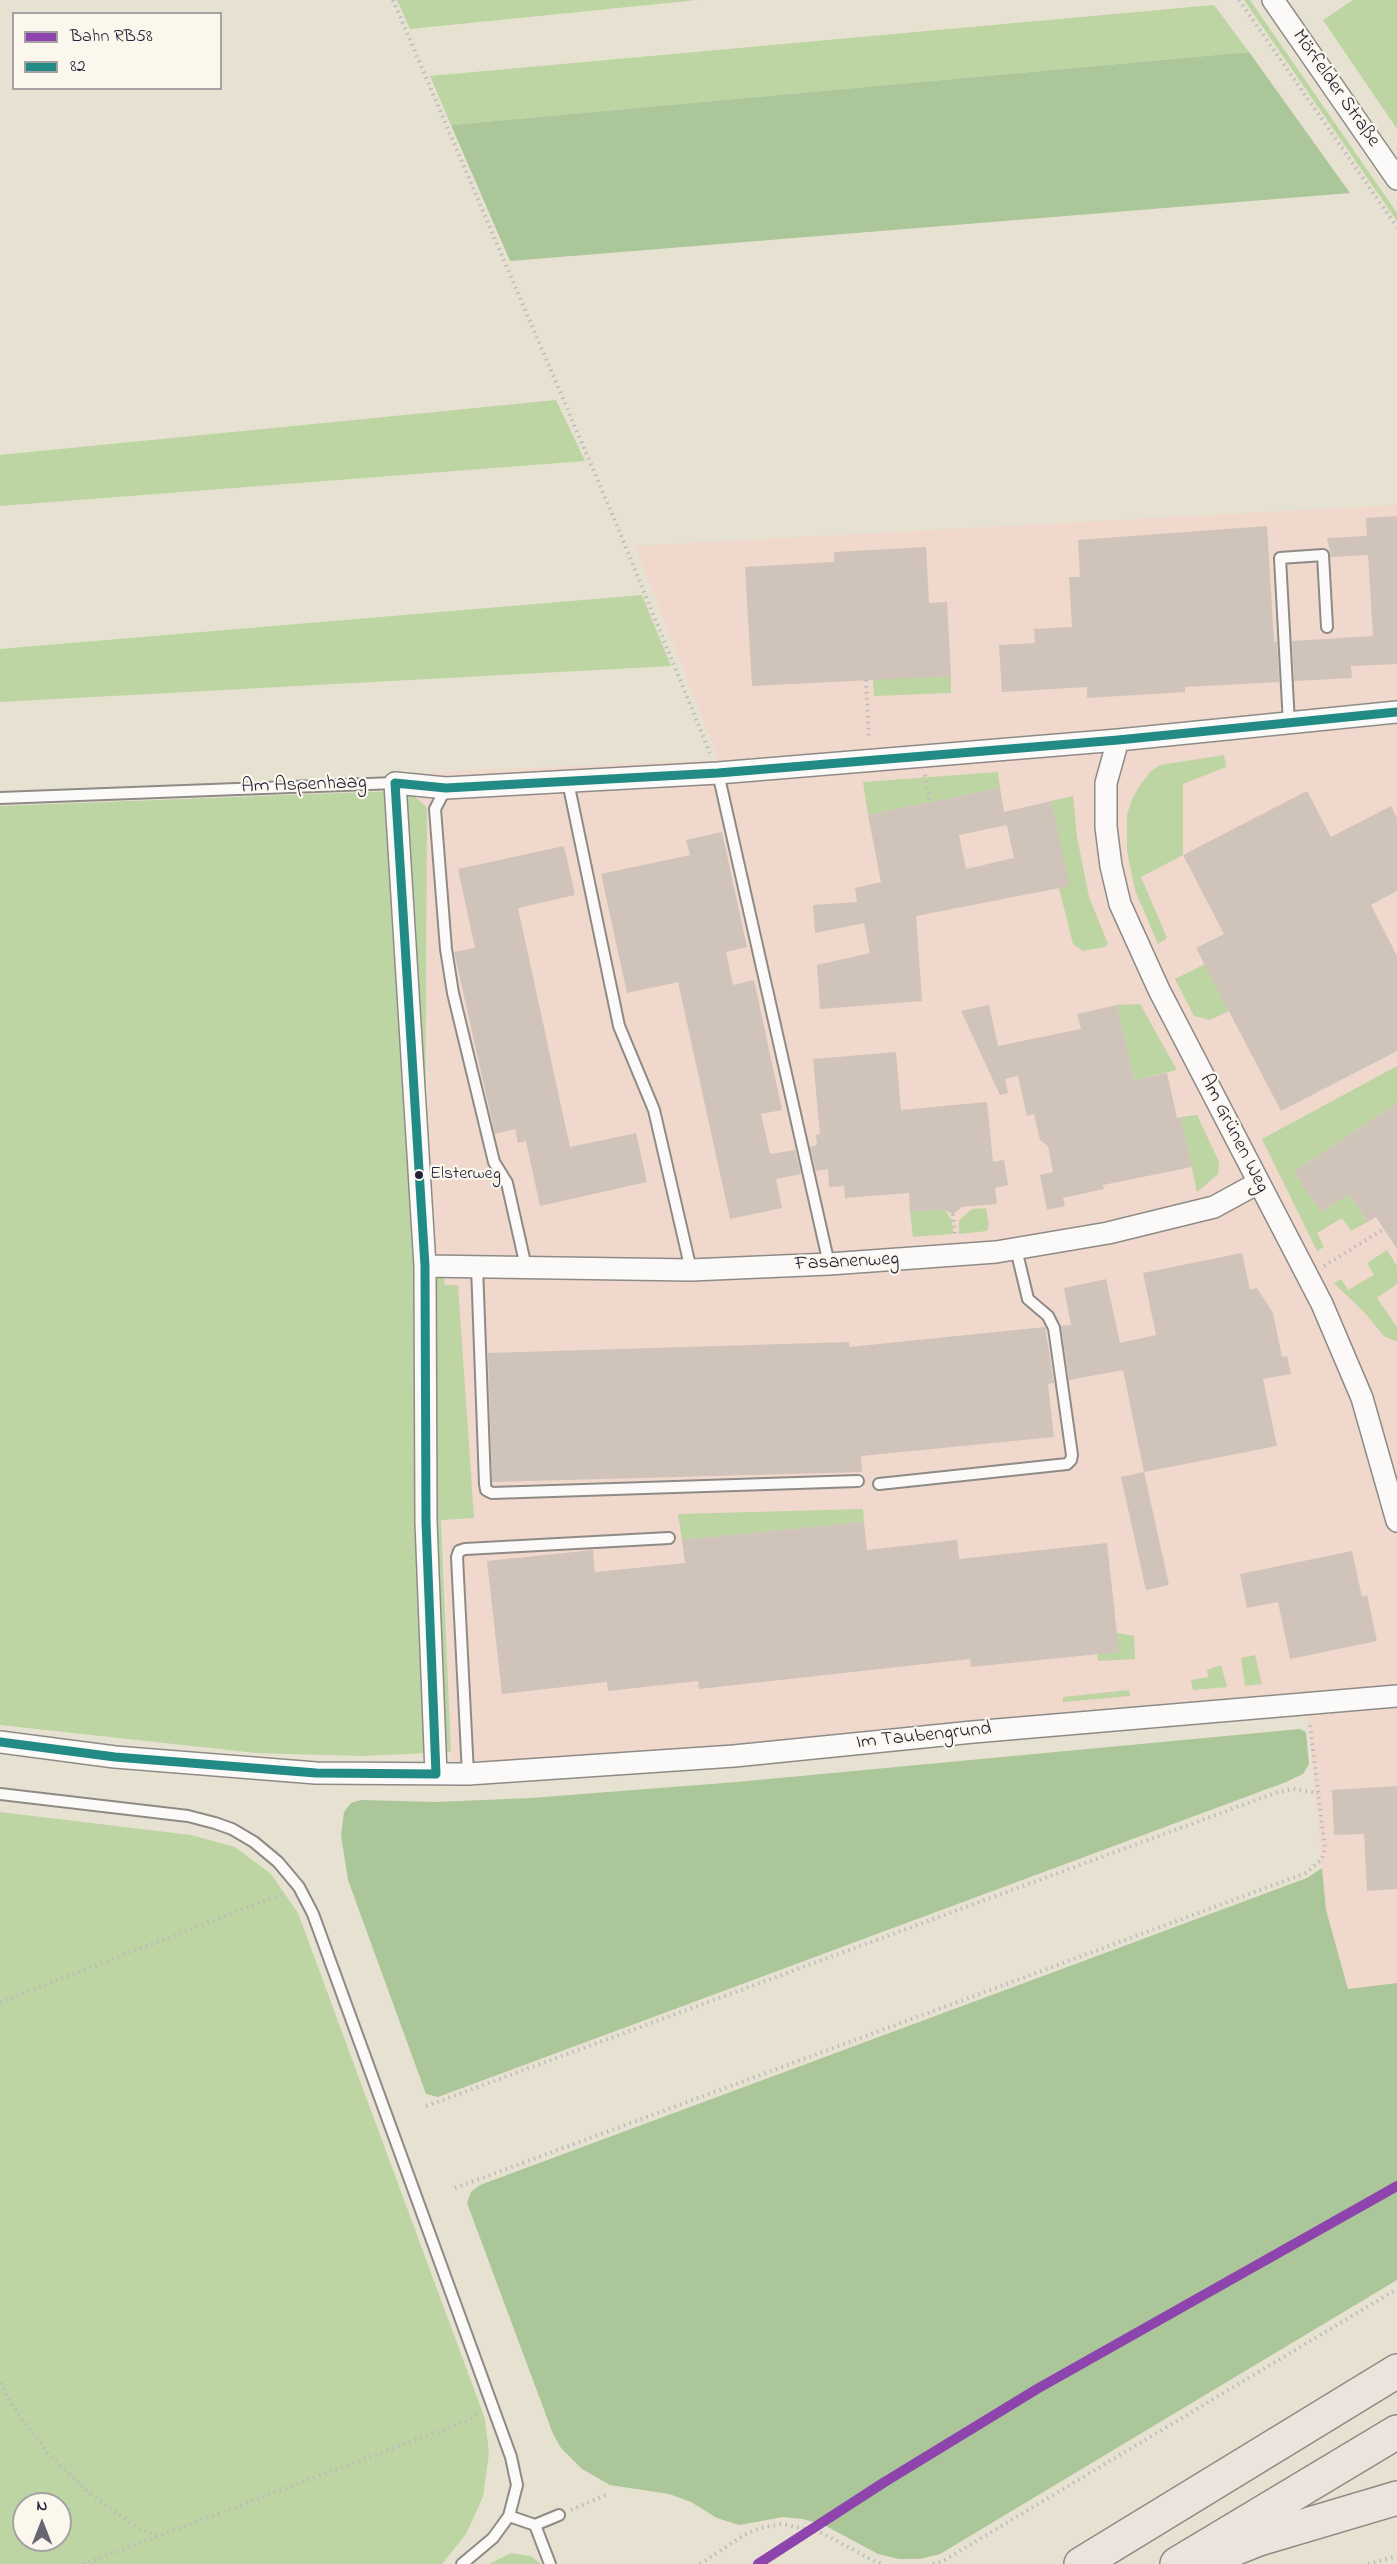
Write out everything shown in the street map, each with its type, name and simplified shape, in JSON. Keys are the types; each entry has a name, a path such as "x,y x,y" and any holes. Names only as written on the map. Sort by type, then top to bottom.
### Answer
{"highway":[{"path":"1081,2564 1397,2371"},
{"path":"1177,2564 1397,2432"},
{"path":"1197,2564 1259,2539 1397,2498"}],"street":[{"name":"Mörfelder Straße","path":"1273,0 1397,179"},
{"name":"Am Aspenhaag","path":"395,783 446,788 718,773 1118,740 1397,712"},
{"name":"Am Grünen Weg","path":"1118,740 1107,783 1107,826 1111,866 1120,904 1155,981 1322,1304 1362,1398 1397,1521"},
{"path":"395,783 425,1266 426,1522 452,1774"},
{"name":"Fasanenweg","path":"425,1266 691,1270 829,1264 1016,1249 1108,1233 1214,1207 1258,1183"},
{"name":"Im Taubengrund","path":"0,1742 115,1757 315,1773 452,1774 734,1756 973,1732 1397,1696"}],"lane":[{"path":"1289,724 1280,558 1323,555 1328,627"},
{"path":"718,773 829,1264"},
{"path":"568,782 619,1026 654,1110 691,1270"},
{"name":"Am Aspenhaag","path":"0,798 395,783"},
{"path":"446,788 435,809 446,950 453,993 494,1162 507,1183 525,1267"},
{"path":"879,1484 1067,1464 1071,1460 1054,1328 1048,1316 1028,1299 1016,1249"},
{"path":"477,1266 486,1490 492,1493 858,1481"},
{"path":"452,1774 457,1557 459,1551 669,1538"},
{"path":"0,1794 188,1816 215,1823 232,1829 254,1842 300,1887 313,1914 511,2457 517,2485 510,2516 492,2538 462,2564"},
{"path":"510,2516 535,2525 559,2515"},
{"path":"535,2525 550,2564"}],"path":[{"path":"393,0 613,516 718,773"},
{"path":"1239,0 1397,227"},
{"path":"866,680 870,761"},
{"path":"1308,1276 1384,1229"},
{"path":"455,2188 1306,1873 1322,1859 1325,1849 1307,1703"},
{"path":"426,2106 1278,1792 1293,1789 1318,1793"},
{"path":"0,2002 300,1887"},
{"path":"933,2564 943,2561 1397,2289"},
{"path":"0,2383 9,2401 48,2453 90,2494 135,2526 157,2536"},
{"path":"83,2564 469,2420 489,2401"},
{"path":"559,2515 606,2495"},
{"path":"700,2564 744,2535 760,2528 782,2524 820,2532 883,2564"},
{"path":"1368,2564 1397,2556"}],"shaded area":[{"path":"1397,505 1397,1983 1348,1989 1326,1910 1307,1704 452,1774 417,773 719,760 635,546"}],"green space":[{"path":"397,0 697,0 410,29"},
{"path":"1244,0 1250,0 1397,213 1397,221"},
{"path":"1353,0 1397,0 1397,129 1323,20"},
{"path":"1214,5 1249,52 451,125 430,76"},
{"path":"1249,52 1350,193 510,261 451,125"},
{"path":"556,400 585,461 0,506 0,455"},
{"path":"642,595 671,666 0,702 0,649"},
{"path":"951,676 951,693 874,696 873,679"},
{"path":"1224,755 1226,767 1183,784 1183,855 1141,877 1167,938 1158,944 1135,890 1127,851 1127,815 1131,802 1150,772 1160,765"},
{"path":"998,772 1000,788 868,815 863,782"},
{"path":"410,792 427,808 425,1160 429,1277 444,1277 445,1285 458,1285 474,1518 441,1520 451,1752 362,1756 256,1753 0,1725 0,806"},
{"path":"1073,796 1077,837 1089,897 1108,944 1105,947 1083,951 1073,944 1059,888 1051,801"},
{"path":"1205,964 1229,1011 1210,1020 1194,1016 1175,979"},
{"path":"1140,1004 1177,1070 1134,1080 1117,1005"},
{"path":"1397,1066 1397,1103 1294,1172 1321,1212 1349,1194 1368,1222 1351,1231 1342,1218 1317,1233 1324,1247 1317,1251 1262,1139"},
{"path":"1197,1115 1219,1162 1218,1174 1197,1192 1181,1117"},
{"path":"986,1208 989,1225 987,1231 959,1234 959,1220 972,1209"},
{"path":"944,1209 952,1220 953,1234 913,1237 910,1212"},
{"path":"1387,1250 1397,1266 1397,1284 1377,1298 1397,1327 1397,1341 1384,1336 1364,1312 1334,1283 1341,1279 1348,1290 1374,1275 1367,1263"},
{"path":"863,1509 864,1522 682,1540 678,1514"},
{"path":"1117,1633 1134,1636 1135,1659 1098,1661 1097,1654"},
{"path":"1255,1655 1262,1684 1245,1686 1241,1658"},
{"path":"1221,1665 1227,1687 1193,1690 1191,1680 1208,1677 1207,1670"},
{"path":"1129,1690 1130,1696 1063,1702 1063,1697"},
{"path":"1300,1729 1306,1732 1309,1764 1303,1774 1286,1782 438,2097 426,2094 348,1880 341,1835 344,1812 351,1803 361,1800 436,1802 531,1798 737,1782"},
{"path":"0,1812 191,1835 235,1847 271,1874 298,1913 485,2419 489,2453 483,2497 466,2534 442,2564 0,2564"},
{"path":"1322,1868 1326,1910 1348,1989 1397,1983 1397,2280 940,2554 920,2559 899,2559 878,2554 824,2525 803,2519 783,2517 739,2525 717,2518 691,2502 669,2494 610,2485 582,2469 561,2448 553,2434 467,2203 471,2192 480,2185 1307,1878"},
{"path":"511,2553 531,2556 541,2564 489,2564"}],"building":[{"path":"1397,516 1397,664 1351,666 1352,678 1294,681 1292,641 1373,636 1368,555 1331,557 1327,538 1367,536 1366,518"},
{"path":"1267,526 1274,642 1277,642 1279,682 1185,687 1185,692 1087,698 1087,687 1002,692 999,645 1035,643 1034,629 1072,627 1069,577 1080,577 1078,540"},
{"path":"926,547 929,603 947,602 951,676 752,686 745,567 834,562 834,552"},
{"path":"1000,788 1004,812 1051,801 1070,886 916,916 922,1001 820,1009 817,965 870,953 864,923 815,933 813,905 857,902 855,888 881,882 868,815","holes":["1007,825 1014,858 966,869 959,835"]},
{"path":"1307,791 1331,837 1391,806 1397,818 1397,891 1371,905 1397,956 1397,1051 1281,1111 1196,948 1224,934 1183,855"},
{"path":"722,832 747,947 726,952 733,985 754,980 782,1110 761,1114 770,1154 795,1150 801,1174 776,1179 782,1208 730,1219 678,982 627,993 601,874 690,855 686,840"},
{"path":"564,846 575,895 518,908 570,1147 636,1133 647,1182 540,1206 526,1141 518,1143 515,1129 495,1134 454,952 475,948 458,869"},
{"path":"989,1005 998,1046 1081,1029 1077,1014 1117,1005 1134,1080 1167,1073 1177,1118 1181,1117 1192,1167 1103,1185 1104,1189 1063,1198 1065,1206 1047,1210 1040,1175 1053,1172 1048,1146 1040,1140 1034,1114 1027,1116 1018,1076 1005,1079 1008,1093 1000,1095 961,1011"},
{"path":"896,1052 901,1110 987,1102 993,1162 1004,1160 1008,1185 995,1188 997,1204 962,1207 953,1214 943,1209 910,1212 909,1193 845,1198 844,1186 829,1187 828,1169 816,1171 810,1147 817,1145 816,1135 820,1134 813,1059"},
{"path":"1397,1103 1397,1249 1376,1217 1368,1222 1349,1194 1321,1212 1294,1172"},
{"path":"1242,1253 1250,1290 1257,1288 1273,1313 1282,1357 1287,1356 1291,1374 1263,1379 1277,1446 1144,1472 1123,1370 1069,1380 1061,1326 1071,1325 1064,1288 1106,1279 1120,1343 1156,1335 1143,1273"},
{"path":"1045,1327 1054,1383 1048,1384 1054,1437 861,1456 862,1472 492,1482 488,1353 849,1342 849,1347"},
{"path":"1144,1472 1169,1585 1146,1590 1121,1477"},
{"path":"864,1522 867,1550 957,1540 959,1559 1107,1543 1119,1652 971,1667 970,1659 699,1689 698,1681 608,1691 607,1682 502,1694 487,1561 593,1550 595,1572 685,1563 682,1540"},
{"path":"1352,1551 1362,1597 1367,1595 1377,1641 1290,1659 1278,1602 1247,1608 1240,1574"},
{"path":"1397,1786 1397,1889 1367,1891 1364,1834 1334,1835 1332,1790"}],"rail line":[{"name":"RB58","path":"758,2564 883,2483 1037,2389 1397,2186"}],"transit line":[{"name":"82","path":"395,783 446,788 718,773 1118,740 1397,712"},
{"name":"82","path":"395,783 425,1266 426,1522 436,1774"},
{"name":"82","path":"0,1742 115,1757 316,1773 436,1774"}],"place":[{"name":"Elsterweg","path":"419,1175"}]}
